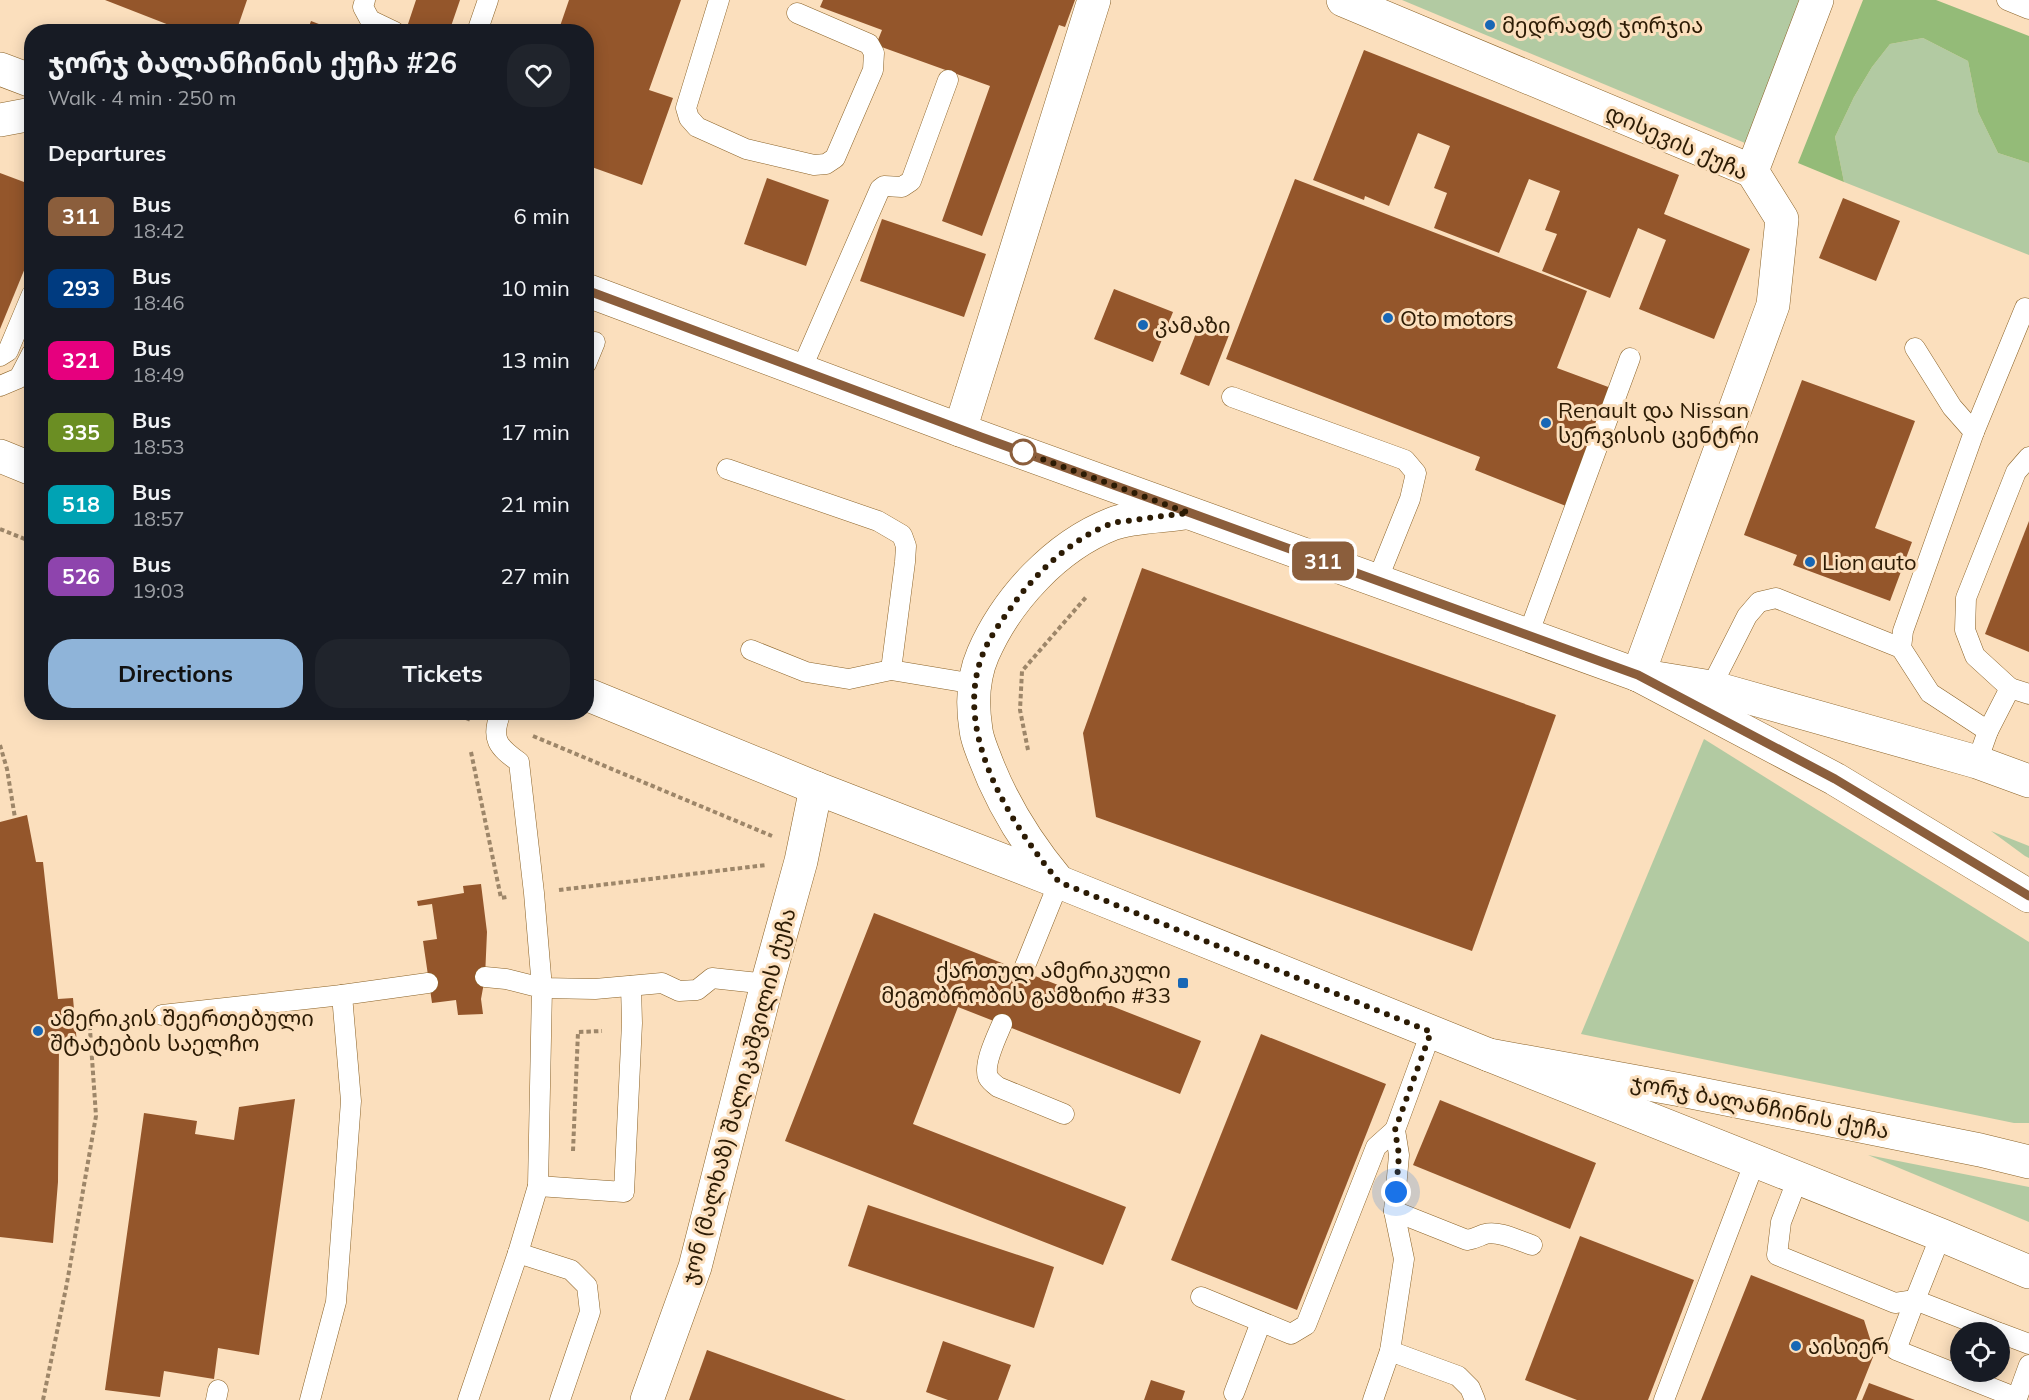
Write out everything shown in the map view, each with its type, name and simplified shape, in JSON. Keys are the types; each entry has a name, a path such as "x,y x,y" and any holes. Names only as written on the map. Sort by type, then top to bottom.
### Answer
{"main road":[{"path":"960,430 1094,0"},
{"name":"დისევის ქუჩა","path":"1343,0 1752,171 1782,219 1773,305 1638,675"},
{"path":"1752,171 1817,0"},
{"path":"0,69 24,78"},
{"path":"594,293 960,430 1638,675 1835,779 2029,896"},
{"path":"1059,882 1018,827 1000,794 976,733 975,684 982,655 1008,612 1031,581 1059,555 1087,535 1115,522 1189,513"},
{"path":"1638,675 1712,687 1977,762 2029,781"},
{"path":"594,697 2029,1272"},
{"name":"ჯონ (მალხაზ) შალიკაშვილის ქუჩა","path":"647,1400 695,1267 802,855 816,788"},
{"name":"ჯორჯ ბალანჩინის ქუჩა","path":"1489,1056 1681,1090 1980,1150 2029,1162"},
{"path":"1980,1150 2029,1141"}],"lane":[{"path":"366,0 363,7 370,20 378,24"},
{"path":"480,24 488,0"},
{"path":"719,0 686,108 690,118 697,127 746,149 814,165 826,164 835,158 873,70 874,53 869,44 797,13"},
{"path":"2007,0 2029,9"},
{"path":"801,370 880,189 884,186 902,187 911,181 948,80"},
{"path":"1901,648 1903,631 1974,432 2025,308"},
{"path":"0,356 8,351 24,313"},
{"path":"1915,348 1952,407 1974,432"},
{"path":"1528,635 1630,358"},
{"path":"0,386 24,381"},
{"path":"1232,398 1405,460 1416,473 1410,499 1377,581"},
{"path":"1977,762 1988,731 2020,691 1975,656 1965,630 1966,598 2016,472 2029,457"},
{"path":"727,469 878,521 902,535 906,546 905,562 891,670"},
{"path":"1712,687 1747,616 1759,602 1776,598 1901,648 1930,693 1988,731"},
{"path":"751,650 806,672 849,679 891,670 975,684"},
{"path":"468,1400 518,1253 538,1186 542,988 534,893 519,762 501,749 496,731 498,720"},
{"path":"1023,971 1059,882"},
{"path":"485,977 506,979 542,988 595,989 662,983 679,991 697,990 711,978 767,984"},
{"path":"162,1015 342,995 428,982"},
{"path":"538,1186 624,1192 632,1023 631,986"},
{"path":"310,1400 336,1302 351,1101 342,995"},
{"path":"1002,1024 987,1065 986,1074 989,1080 998,1087 1064,1114"},
{"path":"1201,1297 1291,1334 1306,1325 1376,1147 1395,1130 1431,1032"},
{"path":"1373,1400 1390,1352 1404,1259 1394,1211 1399,1155 1395,1130"},
{"path":"1664,1400 1755,1161"},
{"path":"1798,1179 1781,1222 1777,1255 1895,1303 1915,1300 1972,1322"},
{"path":"1394,1211 1467,1240 1486,1234 1498,1234 1532,1245"},
{"path":"1941,1235 1896,1350 2017,1398 2029,1365"},
{"path":"518,1253 571,1270 587,1286 590,1312 560,1400"},
{"path":"1234,1393 1261,1322"},
{"path":"2010,1337 2029,1344"},
{"path":"1390,1352 1458,1376 1470,1389 1475,1400"}],"path":[{"path":"0,529 24,539"},
{"path":"1028,750 1020,710 1022,671 1087,596"},
{"path":"466,728 470,720"},
{"path":"506,720 802,855"},
{"path":"0,745 7,769 15,818"},
{"path":"471,750 501,898 802,855"},
{"path":"43,1400 67,1283 96,1116 89,1015 74,1017"},
{"path":"573,1151 578,1032 602,1031"}],"green space":[{"path":"1402,0 1800,0 1745,143"},
{"path":"1863,0 1936,0 2029,36 2029,163 1998,153 1978,112 1968,61 1923,38 1890,44 1872,67 1854,97 1835,137 1844,182 1798,163"},
{"path":"1923,38 1968,61 1978,112 1998,153 2029,163 2029,255 1844,182 1835,137 1854,97 1872,67 1890,44"},
{"path":"1704,739 2029,942 2029,1123 2014,1123 1581,1034"},
{"path":"1991,831 2029,846 2029,858 2025,856"},
{"path":"1868,1155 2029,1187 2029,1222"}],"building":[{"path":"105,0 247,0 239,24 166,24"},
{"path":"416,0 460,0 452,24 408,24"},
{"path":"569,0 681,0 649,90 673,98 642,185 594,168 594,24 561,24"},
{"path":"823,0 1075,0 1065,27 1059,25 982,236 942,221 990,86 876,45 882,30 820,7"},
{"path":"1364,50 1679,175 1664,214 1750,249 1714,339 1639,309 1666,240 1638,228 1610,298 1542,271 1557,234 1545,230 1560,191 1529,179 1499,253 1434,228 1447,193 1434,188 1450,146 1418,133 1389,206 1365,196 1364,200 1313,180"},
{"path":"0,173 24,182 24,270 0,329"},
{"path":"767,178 829,200 806,266 744,244"},
{"name":"Oto motors","path":"1295,179 1587,291 1557,368 1611,388 1566,506 1475,470 1480,457 1226,359"},
{"path":"1843,198 1900,221 1876,281 1819,258"},
{"path":"882,219 986,254 964,317 860,281"},
{"path":"1114,289 1173,312 1153,362 1094,339"},
{"path":"1200,323 1229,335 1209,386 1180,374"},
{"path":"1802,380 1915,421 1875,528 1912,542 1890,601 1793,565 1797,555 1744,535"},
{"path":"2029,521 2029,652 1985,634"},
{"path":"1142,568 1556,715 1472,951 1096,817 1083,733"},
{"name":"ამერიკის შეერთებული შტატების საელჩო","path":"27,815 36,862 43,862 58,999 73,998 77,1044 59,1044 58,1182 53,1243 0,1237 0,822"},
{"path":"481,884 487,932 485,977 481,999 483,1014 458,1015 456,1000 432,1003 423,941 437,939 432,904 418,906 417,901 464,893 463,886"},
{"path":"874,913 1201,1041 1180,1094 958,1007 913,1124 1126,1207 1103,1265 785,1141"},
{"path":"1261,1034 1386,1084 1297,1310 1171,1260"},
{"path":"295,1099 259,1355 218,1348 214,1379 164,1371 160,1397 105,1390 144,1113 197,1121 195,1134 234,1140 239,1107"},
{"path":"1440,1100 1596,1163 1570,1229 1413,1165"},
{"path":"868,1205 1054,1267 1034,1328 848,1266"},
{"path":"1580,1236 1694,1280 1648,1400 1577,1400 1525,1380"},
{"path":"1751,1275 1864,1320 1872,1345 1877,1347 1856,1400 1701,1400"},
{"path":"943,1341 1011,1365 998,1400 948,1400 926,1392"},
{"path":"707,1350 846,1400 689,1400"},
{"path":"1151,1380 1185,1391 1182,1400 1144,1400"},
{"path":"1869,1383 1915,1400 1862,1400"}],"bus line":[{"name":"311","path":"594,293 981,437 1638,675 1835,779 2029,896"}],"place":[{"name":"მედრაფტ ჯორჯია","path":"1490,25"},
{"name":"Oto motors","path":"1388,318"},
{"name":"კამაზი","path":"1143,325"},
{"name":"Renault და Nissan სერვისის ცენტრი","path":"1546,423"},
{"name":"Lion auto","path":"1810,562"},
{"name":"ქართულ ამერიკული მეგობრობის გამზირი #33","path":"1183,983"},
{"name":"ამერიკის შეერთებული შტატების საელჩო","path":"38,1031"},
{"name":"აისიერ","path":"1796,1346"}],"route":[{"path":"1023,452 1189,513 1115,522 1087,535 1059,555 1031,581 1008,612 982,655 975,684 976,733 1000,794 1018,827 1059,882 1431,1032 1395,1130 1399,1155 1396,1192"}]}
